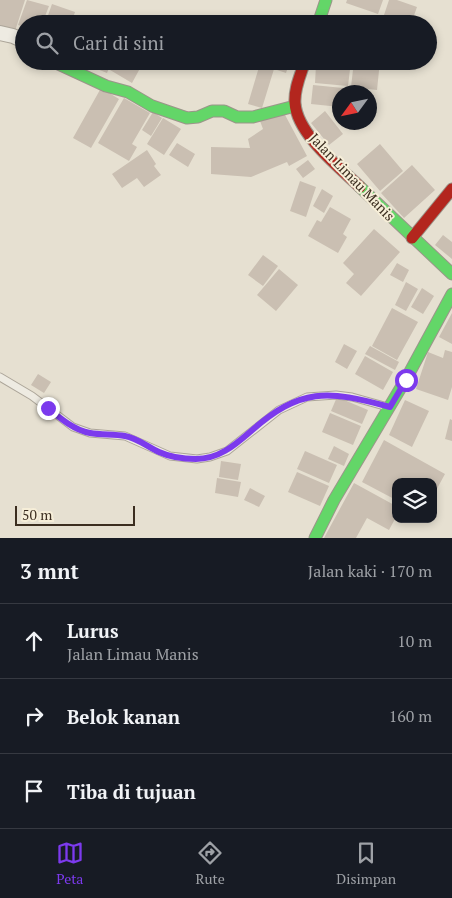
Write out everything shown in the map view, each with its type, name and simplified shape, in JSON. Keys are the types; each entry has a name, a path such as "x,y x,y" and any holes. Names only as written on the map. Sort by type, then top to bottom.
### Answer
{"street":[{"path":"321,15 326,0"},
{"path":"0,33 15,37"},
{"path":"71,70 106,86 128,92 152,106 188,118 224,111 237,117 253,117 295,106 297,87 302,70"},
{"name":"Jalan Limau Manis","path":"295,106 297,114 315,140 412,238 452,274"},
{"path":"412,238 452,189"},
{"path":"316,537 334,500 390,407 452,294"}],"lane":[{"path":"0,376 32,396 73,427 90,433 125,436 136,439 165,454 190,459 210,457 226,451 279,410 307,397 336,395 352,397 390,407"}],"building":[{"path":"0,0 25,0 20,15 15,15 15,31 0,26"},
{"path":"27,0 49,6 46,15 22,15"},
{"path":"347,0 383,0 378,14 346,3"},
{"path":"389,0 397,0 417,7 414,15 384,15"},
{"path":"52,4 75,12 74,15 48,15"},
{"path":"110,70 139,70 132,83"},
{"path":"258,70 274,70 262,108 248,104"},
{"path":"316,70 350,70 348,85 315,83"},
{"path":"353,70 379,70 377,90 377,85 351,85"},
{"path":"313,85 332,87 332,106 311,104"},
{"path":"101,88 119,99 91,148 73,138"},
{"path":"124,98 150,113 132,144 137,147 129,161 98,143"},
{"path":"325,111 332,120 332,130 340,130 343,134 329,145 311,123"},
{"path":"153,112 162,118 151,136 142,130"},
{"path":"284,113 307,156 289,166 287,162 251,177 211,174 211,147 250,148 248,139 263,129 260,121"},
{"path":"163,118 181,129 164,155 147,144"},
{"path":"177,143 195,154 188,167 169,155"},
{"path":"380,144 403,171 380,191 357,164"},
{"path":"147,150 156,164 154,166 161,175 144,187 137,178 122,188 112,174"},
{"path":"308,160 315,169 303,178 296,169"},
{"path":"412,165 435,190 404,218 381,193"},
{"path":"300,181 316,187 306,217 290,211"},
{"path":"322,189 333,196 324,213 313,206"},
{"path":"330,207 351,219 343,234 347,237 338,253 308,236 317,220 321,222"},
{"path":"374,229 400,252 361,296 346,283 354,274 343,263"},
{"path":"443,235 452,242 452,259 435,245"},
{"path":"263,255 278,266 263,286 248,275"},
{"path":"397,263 409,270 403,282 390,275"},
{"path":"279,269 298,285 276,311 257,295"},
{"path":"406,282 418,289 406,311 395,305"},
{"path":"422,288 434,296 423,314 411,307"},
{"path":"392,308 418,322 397,360 372,346"},
{"path":"452,313 452,344 439,337"},
{"path":"344,344 357,351 347,369 335,362"},
{"path":"370,346 399,362 395,370 365,354"},
{"path":"445,350 452,352 452,387 448,400 416,389 428,352 443,358"},
{"path":"365,356 393,372 383,390 355,374"},
{"path":"38,374 51,382 44,393 31,385"},
{"path":"337,397 368,410 362,424 331,411"},
{"path":"405,400 429,411 412,447 389,435"},
{"path":"330,413 361,426 353,445 322,432"},
{"path":"450,419 452,420 452,441 445,439"},
{"path":"384,440 445,474 437,489 437,478 392,478 392,498 362,482"},
{"path":"334,446 349,454 344,466 328,459"},
{"path":"305,451 337,465 329,483 297,469"},
{"path":"221,461 241,464 238,480 219,477"},
{"path":"297,472 329,486 320,506 288,492"},
{"path":"217,478 241,482 238,497 215,493"},
{"path":"354,483 392,504 393,523 389,530 367,518 356,538 324,538"},
{"path":"250,488 265,496 259,507 244,500"}],"traffic: fast":[{"path":"321,15 326,0"},
{"path":"71,70 106,86 128,92 152,106 187,118 198,117 212,111 224,111 237,117 253,117 295,106"},
{"path":"360,187 452,274"},
{"path":"315,538 334,500 406,379 452,294"}],"traffic: jam":[{"path":"302,70 298,81 295,103 303,126 320,149 360,187"},
{"path":"412,238 452,189"}],"route":[{"path":"48,408 73,427 90,433 125,436 136,439 170,456 197,459 210,457 226,451 279,410 297,400 307,397 336,395 352,397 390,407 406,380"}]}
